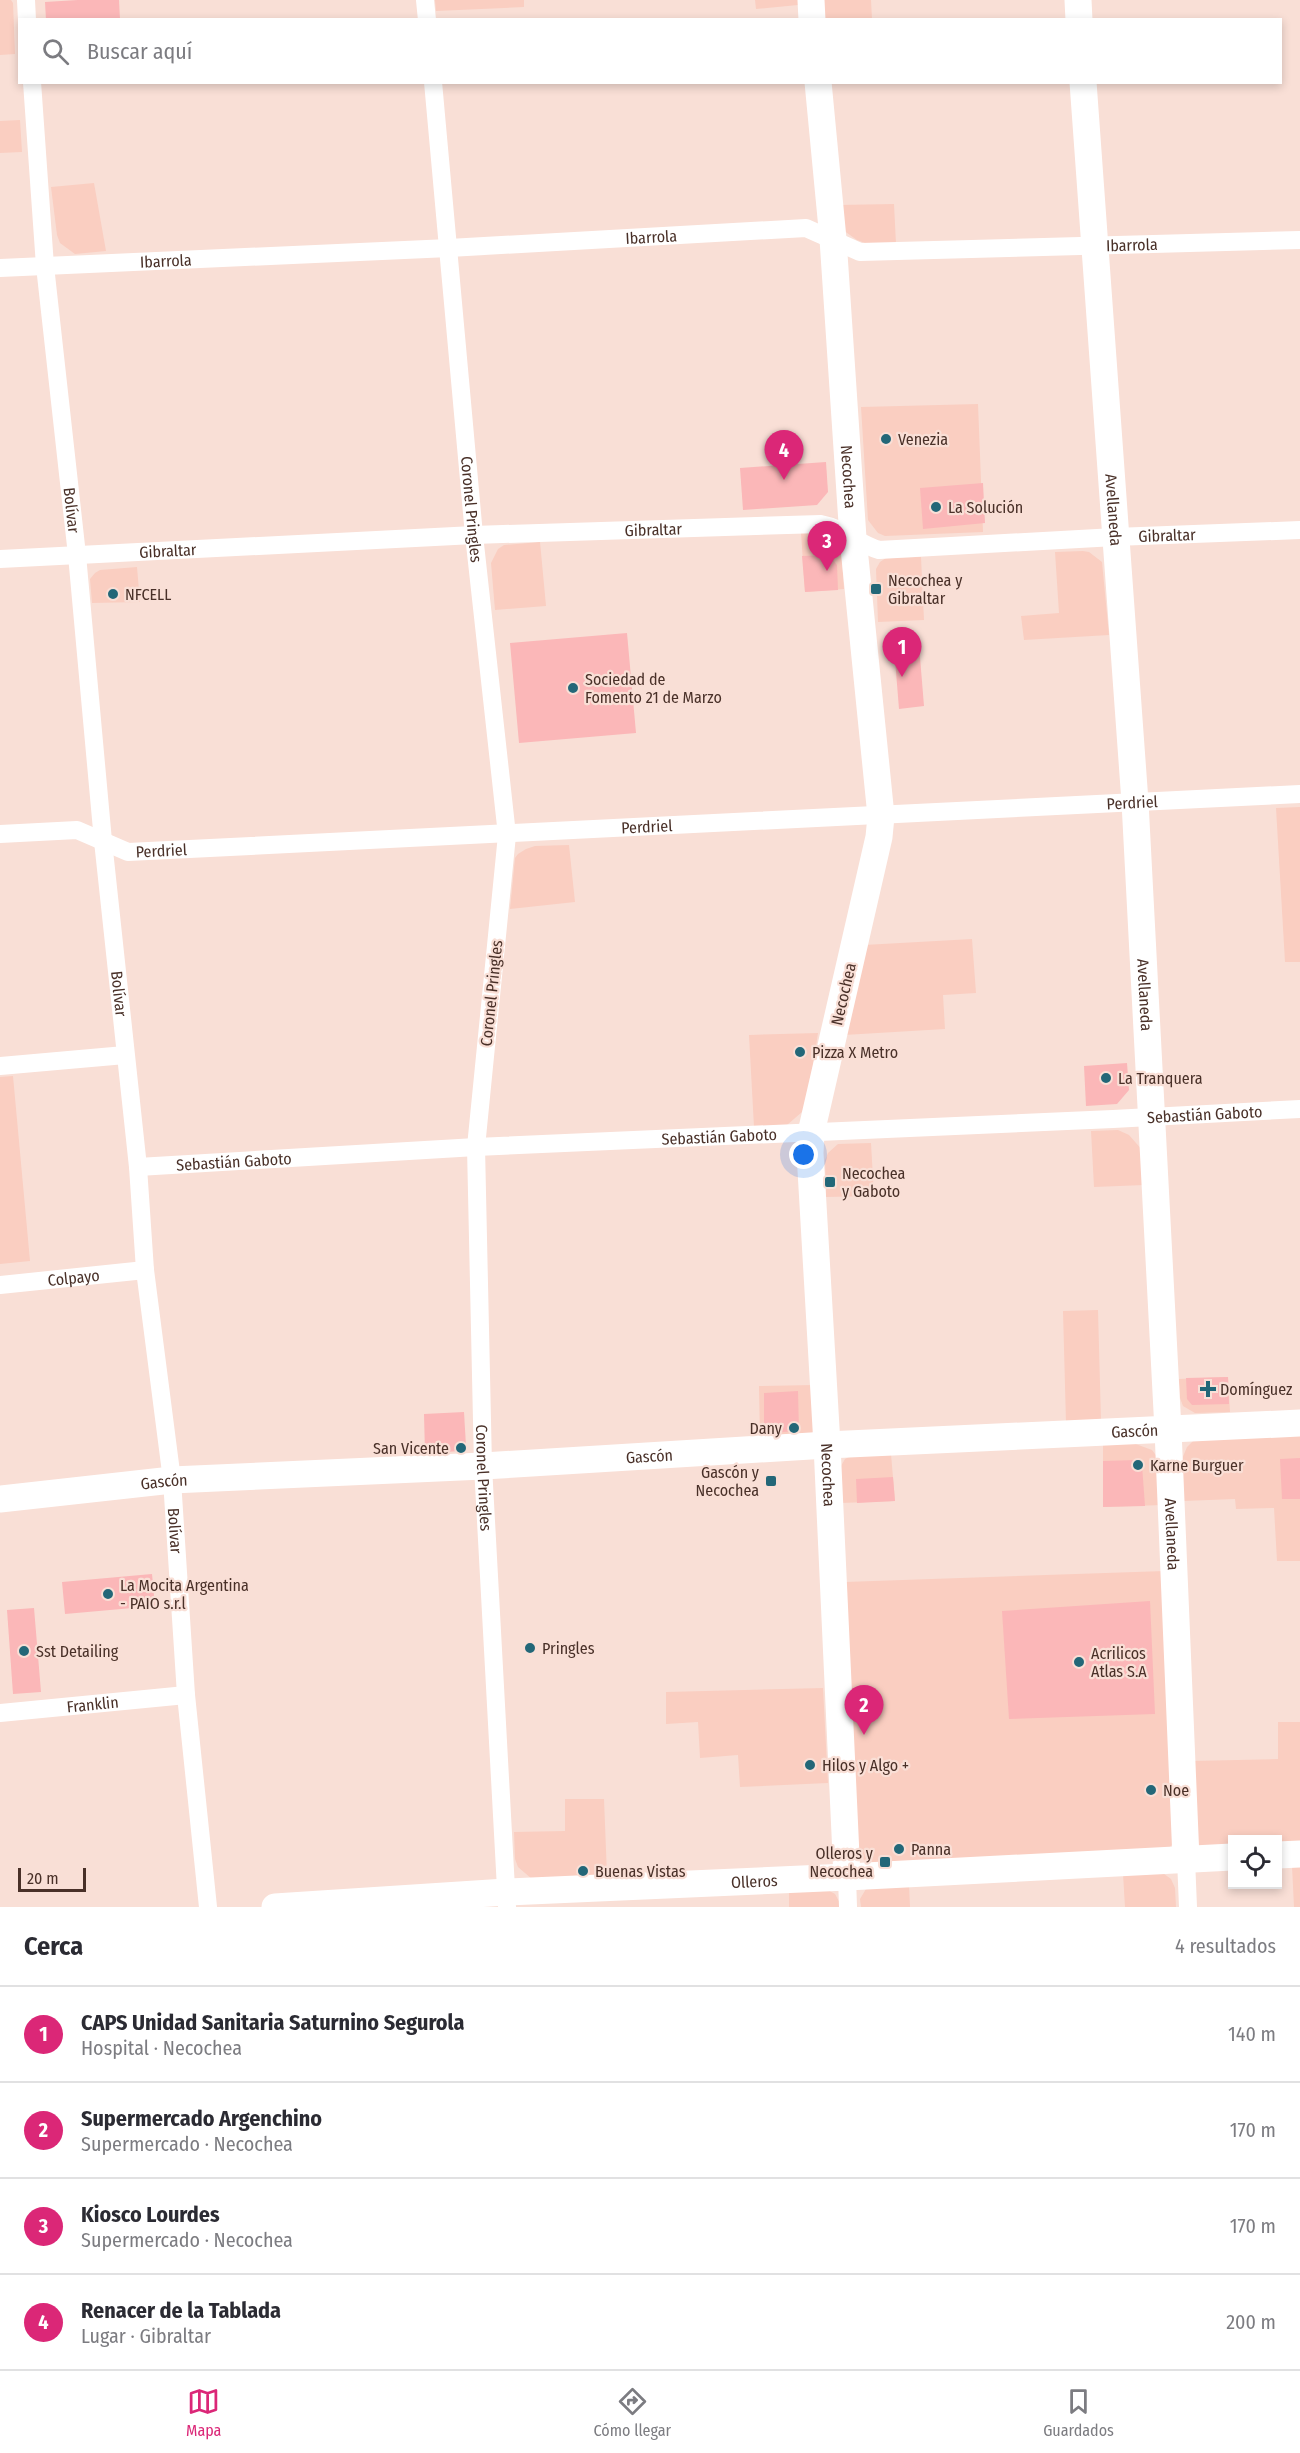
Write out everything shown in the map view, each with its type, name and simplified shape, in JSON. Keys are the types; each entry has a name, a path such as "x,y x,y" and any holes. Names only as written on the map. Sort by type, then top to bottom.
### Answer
{"street":[{"path":"26,0 27,18"},
{"path":"425,0 427,18"},
{"path":"811,0 812,18"},
{"path":"1078,0 1079,18"},
{"name":"Bolívar","path":"32,84 45,266 77,555 103,841 138,1167 145,1270 172,1480 186,1695 208,1907"},
{"name":"Coronel Pringles","path":"433,84 474,535 507,835 476,1147 483,1466 507,1899"},
{"name":"Necochea","path":"818,84 833,239 853,538 881,816 879,837 811,1133 810,1153 827,1445 848,1907"},
{"name":"Avellaneda","path":"1083,84 1135,802 1168,1430 1188,1907"},
{"name":"Ibarrola","path":"0,268 449,248 806,228 861,252 1300,240"},
{"name":"Gibraltar","path":"0,559 474,535 821,524 834,526 879,550 1300,530"},
{"name":"Perdriel","path":"0,834 77,830 128,852 1300,794"},
{"path":"0,1066 125,1055"},
{"name":"Sebastián Gaboto","path":"138,1167 476,1147 1151,1118 1300,1109"},
{"name":"Colpayo","path":"0,1285 145,1270"},
{"name":"Gascón","path":"0,1499 172,1480 483,1466 827,1445 1300,1423"},
{"name":"Franklin","path":"0,1713 186,1695"},
{"path":"1282,1855 1300,1854"},
{"name":"Olleros","path":"275,1907 507,1899 1228,1857"}],"shaded area":[{"path":"0,0 11,0 13,3 15,54 0,55"},
{"path":"435,0 524,0 524,7 436,11"},
{"path":"755,0 798,0 798,5 756,9"},
{"path":"821,0 871,0 872,18 822,18"},
{"path":"20,120 22,152 0,153 0,121"},
{"path":"94,183 106,251 75,254 60,243 57,235 51,187"},
{"path":"894,204 896,244 865,243 843,230 838,205"},
{"path":"978,404 983,532 885,536 878,533 868,520 861,407"},
{"path":"820,531 833,536 841,547 844,589 805,592 801,532"},
{"path":"540,542 546,606 495,610 491,563 498,549 504,545"},
{"path":"1055,552 1089,552 1102,562 1109,635 1024,640 1021,616 1059,613"},
{"path":"921,557 924,620 878,622 876,569 880,562 886,558"},
{"path":"137,567 140,602 92,603 90,579 95,573 100,570"},
{"path":"1300,807 1300,962 1285,962 1276,808"},
{"path":"569,845 575,902 510,909 515,858 518,854 535,846"},
{"path":"972,939 976,993 943,995 945,1029 844,1035 864,945"},
{"path":"818,1033 808,1100 802,1112 787,1125 754,1127 749,1035"},
{"path":"13,1076 30,1261 0,1264 0,1077"},
{"path":"1118,1130 1129,1135 1143,1151 1144,1185 1094,1187 1091,1131"},
{"path":"871,1143 874,1196 826,1197 825,1160 828,1153 838,1144"},
{"path":"1098,1310 1101,1421 1066,1423 1063,1311"},
{"name":"Domínguez","path":"1228,1377 1230,1412 1195,1413 1183,1406 1179,1379"},
{"path":"814,1385 814,1429 811,1436 760,1441 759,1386"},
{"path":"1300,1433 1300,1561 1277,1561 1274,1508 1236,1509 1235,1499 1183,1501 1182,1459 1187,1447 1194,1440"},
{"path":"1133,1443 1152,1450 1158,1458 1163,1505 1103,1507 1103,1444"},
{"path":"891,1454 895,1501 841,1503 841,1466 845,1459 853,1455"},
{"path":"1165,1571 1173,1844 1168,1849 870,1863 864,1860 858,1849 845,1582"},
{"path":"823,1688 828,1783 740,1787 738,1755 700,1758 698,1722 666,1724 666,1692"},
{"path":"1278,1722 1300,1722 1300,1847 1282,1848 1282,1835 1228,1835 1228,1850 1198,1846 1191,1761 1278,1759"},
{"path":"565,1799 604,1799 607,1875 532,1879 518,1867 515,1859 514,1832 565,1831"},
{"path":"1292,1866 1300,1866 1300,1907 1294,1907"},
{"path":"1123,1874 1164,1874 1171,1879 1175,1888 1176,1907 1125,1907"},
{"path":"909,1884 910,1907 861,1907 860,1899 866,1889"},
{"path":"789,1888 826,1889 835,1894 842,1907 789,1907"}],"building":[{"path":"119,0 120,18 46,18 45,2"},
{"path":"826,462 828,492 817,505 743,510 740,468"},
{"path":"983,483 985,523 923,529 920,488"},
{"path":"829,555 837,565 838,590 805,592 802,556"},
{"name":"Sociedad de Fomento 21 de Marzo","path":"627,633 636,733 519,743 510,643"},
{"path":"919,645 924,706 899,709 894,647"},
{"name":"La Tranquera","path":"1127,1063 1129,1090 1117,1104 1086,1106 1084,1066"},
{"name":"Domínguez","path":"1228,1377 1229,1404 1192,1405 1187,1399 1186,1378"},
{"path":"798,1391 799,1431 764,1433 764,1393"},
{"path":"464,1412 466,1446 462,1451 425,1453 424,1414"},
{"path":"1300,1458 1300,1499 1282,1499 1280,1459"},
{"path":"1137,1460 1142,1465 1145,1506 1103,1507 1103,1461"},
{"path":"893,1477 895,1501 857,1503 856,1479"},
{"name":"La Mocita Argentina - PAIO s.r.l","path":"152,1574 155,1606 65,1614 62,1582"},
{"name":"Acrilicos Atlas S.A","path":"1150,1601 1155,1714 1009,1719 1002,1611"},
{"name":"Sst Detailing","path":"34,1608 41,1692 13,1694 7,1610"}],"place":[{"name":"Venezia","path":"886,439"},
{"name":"Renacer de la Tablada","path":"784,480"},
{"name":"La Solución","path":"936,507"},
{"name":"Kiosco Lourdes","path":"827,571"},
{"name":"Necochea y Gibraltar","path":"876,589"},
{"name":"NFCELL","path":"113,594"},
{"name":"CAPS Unidad Sanitaria Saturnino Segurola","path":"902,677"},
{"name":"Sociedad de Fomento 21 de Marzo","path":"573,688"},
{"name":"Pizza X Metro","path":"800,1052"},
{"name":"La Tranquera","path":"1106,1078"},
{"name":"Necochea y Gaboto","path":"830,1182"},
{"name":"Domínguez","path":"1208,1389"},
{"name":"Dany","path":"794,1428"},
{"name":"San Vicente","path":"461,1448"},
{"name":"Karne Burguer","path":"1138,1465"},
{"name":"Gascón y Necochea","path":"771,1481"},
{"name":"La Mocita Argentina - PAIO s.r.l","path":"108,1594"},
{"name":"Pringles","path":"530,1648"},
{"name":"Sst Detailing","path":"24,1651"},
{"name":"Acrilicos Atlas S.A","path":"1079,1662"},
{"name":"Supermercado Argenchino","path":"864,1735"},
{"name":"Hilos y Algo +","path":"810,1765"},
{"name":"Noe","path":"1151,1790"},
{"name":"Panna","path":"899,1849"},
{"name":"Olleros y Necochea","path":"885,1862"},
{"name":"Buenas Vistas","path":"583,1871"}]}
